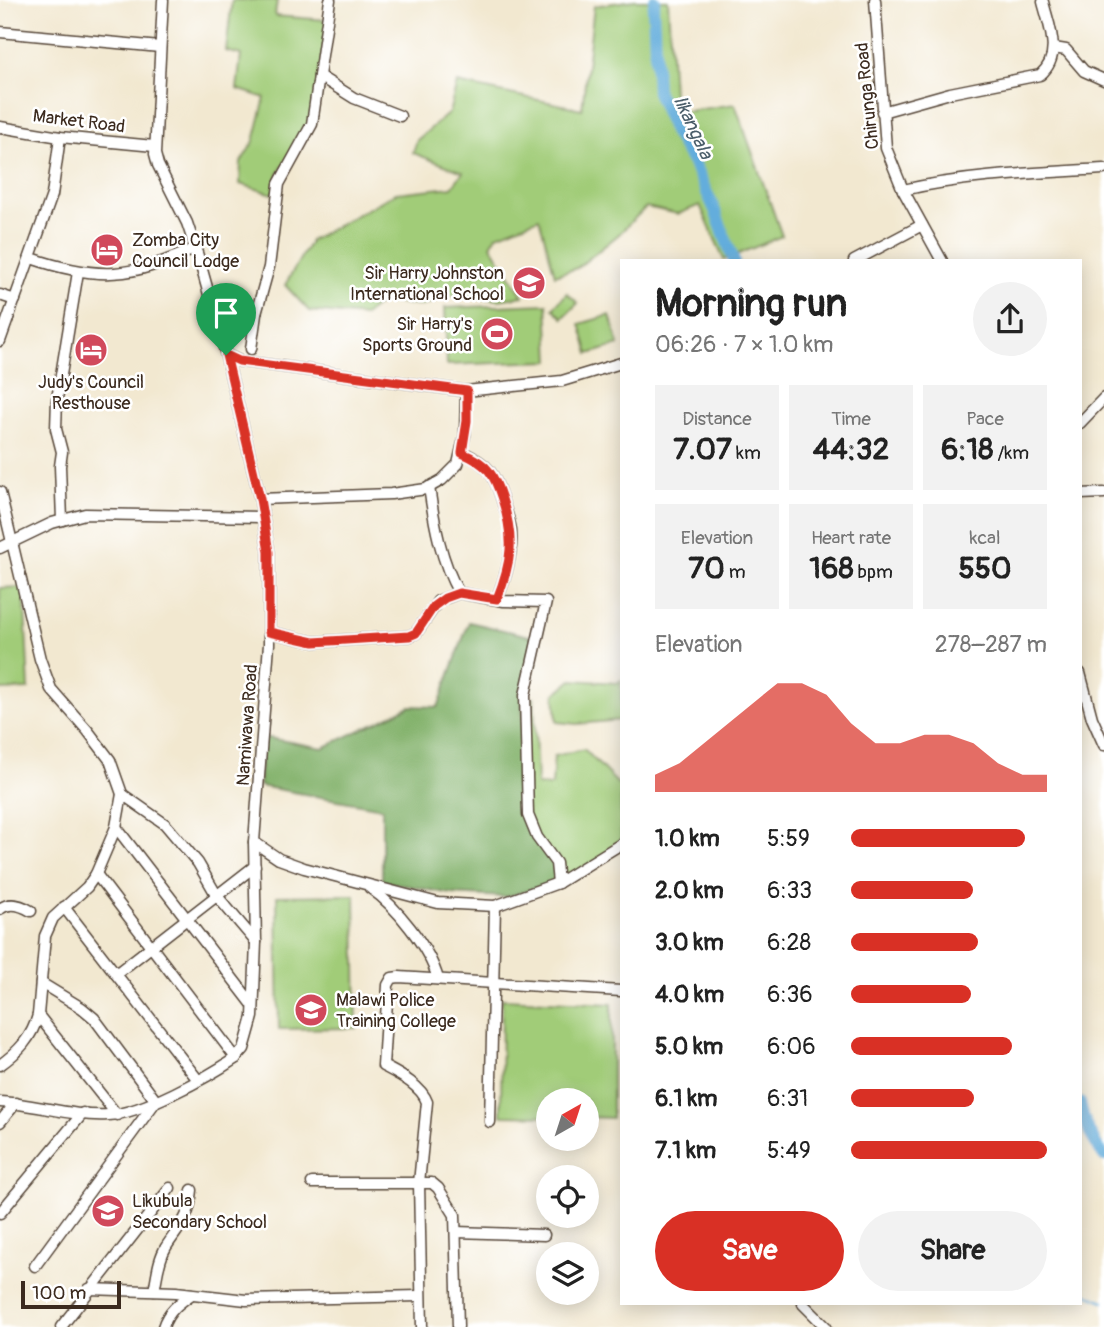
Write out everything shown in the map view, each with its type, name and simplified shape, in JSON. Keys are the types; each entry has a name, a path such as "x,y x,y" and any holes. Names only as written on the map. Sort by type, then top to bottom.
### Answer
{"street":[{"name":"Namiwawa Road","path":"163,0 154,146 158,165 187,223 196,248 226,355 260,499 269,552 269,632 254,842 256,942 253,1017 244,1049 236,1058"},
{"path":"251,349 256,314 269,267 279,184 312,124 330,0"},
{"name":"Chirunga Road","path":"875,0 886,148 903,191 941,259"},
{"path":"882,112 950,93 1040,75 1047,70 1054,48 1043,2"},
{"path":"0,32 160,47"},
{"path":"1054,48 1066,50 1084,71 1104,80"},
{"path":"319,76 354,98 400,116"},
{"name":"Market Road","path":"0,127 60,137 154,146"},
{"path":"0,341 52,195 60,137"},
{"path":"903,191 933,183 1104,169"},
{"path":"858,259 922,225"},
{"path":"31,258 78,272 110,273 142,269 196,248"},
{"path":"62,520 62,452 56,429 57,399 78,272"},
{"path":"0,295 15,300"},
{"path":"226,355 239,361 467,391 562,381 620,363"},
{"path":"260,499 391,495 429,487 455,468 462,453 467,391"},
{"path":"1082,421 1104,398"},
{"path":"462,453 490,471 498,482 508,513 511,530 509,559 497,599"},
{"path":"429,487 439,539 452,582 459,593"},
{"path":"0,492 40,659 51,689 110,760 122,794 116,827 96,874 87,887 52,918 45,936 38,1015 34,1027 18,1052 0,1066"},
{"path":"1082,494 1104,493"},
{"path":"0,548 10,541 62,520 85,514 262,517"},
{"path":"269,632 314,642 409,636 416,633 438,601 459,593 546,602 525,695 528,815 537,837 557,866 558,883"},
{"path":"1082,681 1091,718 1104,745"},
{"path":"122,794 164,824 198,863 217,896 256,942"},
{"path":"116,827 253,1005"},
{"path":"254,842 289,864 438,903 495,906 558,883 620,845"},
{"path":"116,974 255,866"},
{"path":"0,1102 117,1115 156,1101 236,1058 96,874"},
{"path":"363,883 397,910 426,954 438,979"},
{"path":"0,909 18,905 31,911"},
{"path":"490,1122 495,906"},
{"path":"64,907 198,1080"},
{"path":"422,1327 419,1296 419,1183 427,1102 424,1094 411,1083 383,1066 387,985 392,978 399,976 620,991"},
{"path":"41,983 94,1018 156,1101"},
{"path":"38,1015 117,1115"},
{"path":"35,1266 156,1101"},
{"path":"0,1122 16,1103"},
{"path":"0,1213 83,1113"},
{"path":"312,1184 432,1183 438,1188 456,1215 458,1327"},
{"path":"61,1327 170,1188"},
{"path":"154,1291 166,1248 190,1210 192,1191"},
{"path":"456,1231 544,1236"},
{"path":"89,1289 154,1291 246,1300 419,1296"},
{"path":"163,1327 165,1319 174,1307 192,1294"},
{"path":"804,1305 826,1327"}],"green space":[{"path":"232,0 277,0 275,16 327,20 314,125 279,172 273,194 240,184 241,162 254,141 265,98 237,89 241,55 226,51"},
{"path":"635,0 668,0 674,113 735,104 782,236 724,259 700,205 678,214 646,207 618,235 577,268 555,275 539,218 497,235 491,245 523,296 499,300 450,295 422,306 383,301 364,316 309,311 285,285 311,240 396,193 452,187 463,172 413,153 417,140 449,113 457,83 582,109 594,6"},
{"path":"567,293 578,303 563,318 553,308"},
{"name":"Sir Harry's Sports Ground","path":"547,304 550,361 447,365 445,308"},
{"path":"610,315 619,345 589,354 580,324"},
{"path":"24,587 29,689 0,690 0,588"},
{"path":"469,622 538,638 522,701 524,820 553,862 558,882 505,897 451,894 382,881 382,808 259,786 263,737 323,748 410,706 438,707"},
{"path":"572,680 617,683 620,681 620,720 577,724 557,722 555,694"},
{"path":"534,697 537,785 552,786 554,756 584,749 620,786 620,851 581,875 558,882 553,862 524,820 522,701"},
{"path":"355,895 357,1028 279,1029 277,896"},
{"path":"502,999 612,1004 612,1118 599,1118 599,1088 536,1088 536,1116 501,1115"}],"waterway":[{"name":"likangala","path":"655,0 653,8 657,92 675,134 695,167 714,208 733,259"},
{"name":"likangala","path":"1082,1110 1089,1131 1104,1156"},
{"path":"1082,1292 1104,1301"}],"place":[{"name":"Zomba City Council Lodge","path":"107,250"},
{"name":"Sir Harry Johnston International School","path":"529,283"},
{"name":"Sir Harry's Sports Ground","path":"497,334"},
{"name":"Judy's Council Resthouse","path":"91,350"},
{"name":"Malawi Police Training College","path":"311,1010"},
{"name":"Likubula Secondary School","path":"108,1211"}],"route":[{"path":"226,355 239,361 467,391 467,421 462,453 490,471 498,482 511,530 509,559 497,599 459,593 445,598 438,601 416,633 409,636 314,642 269,632 269,552 260,499 226,355"}]}
